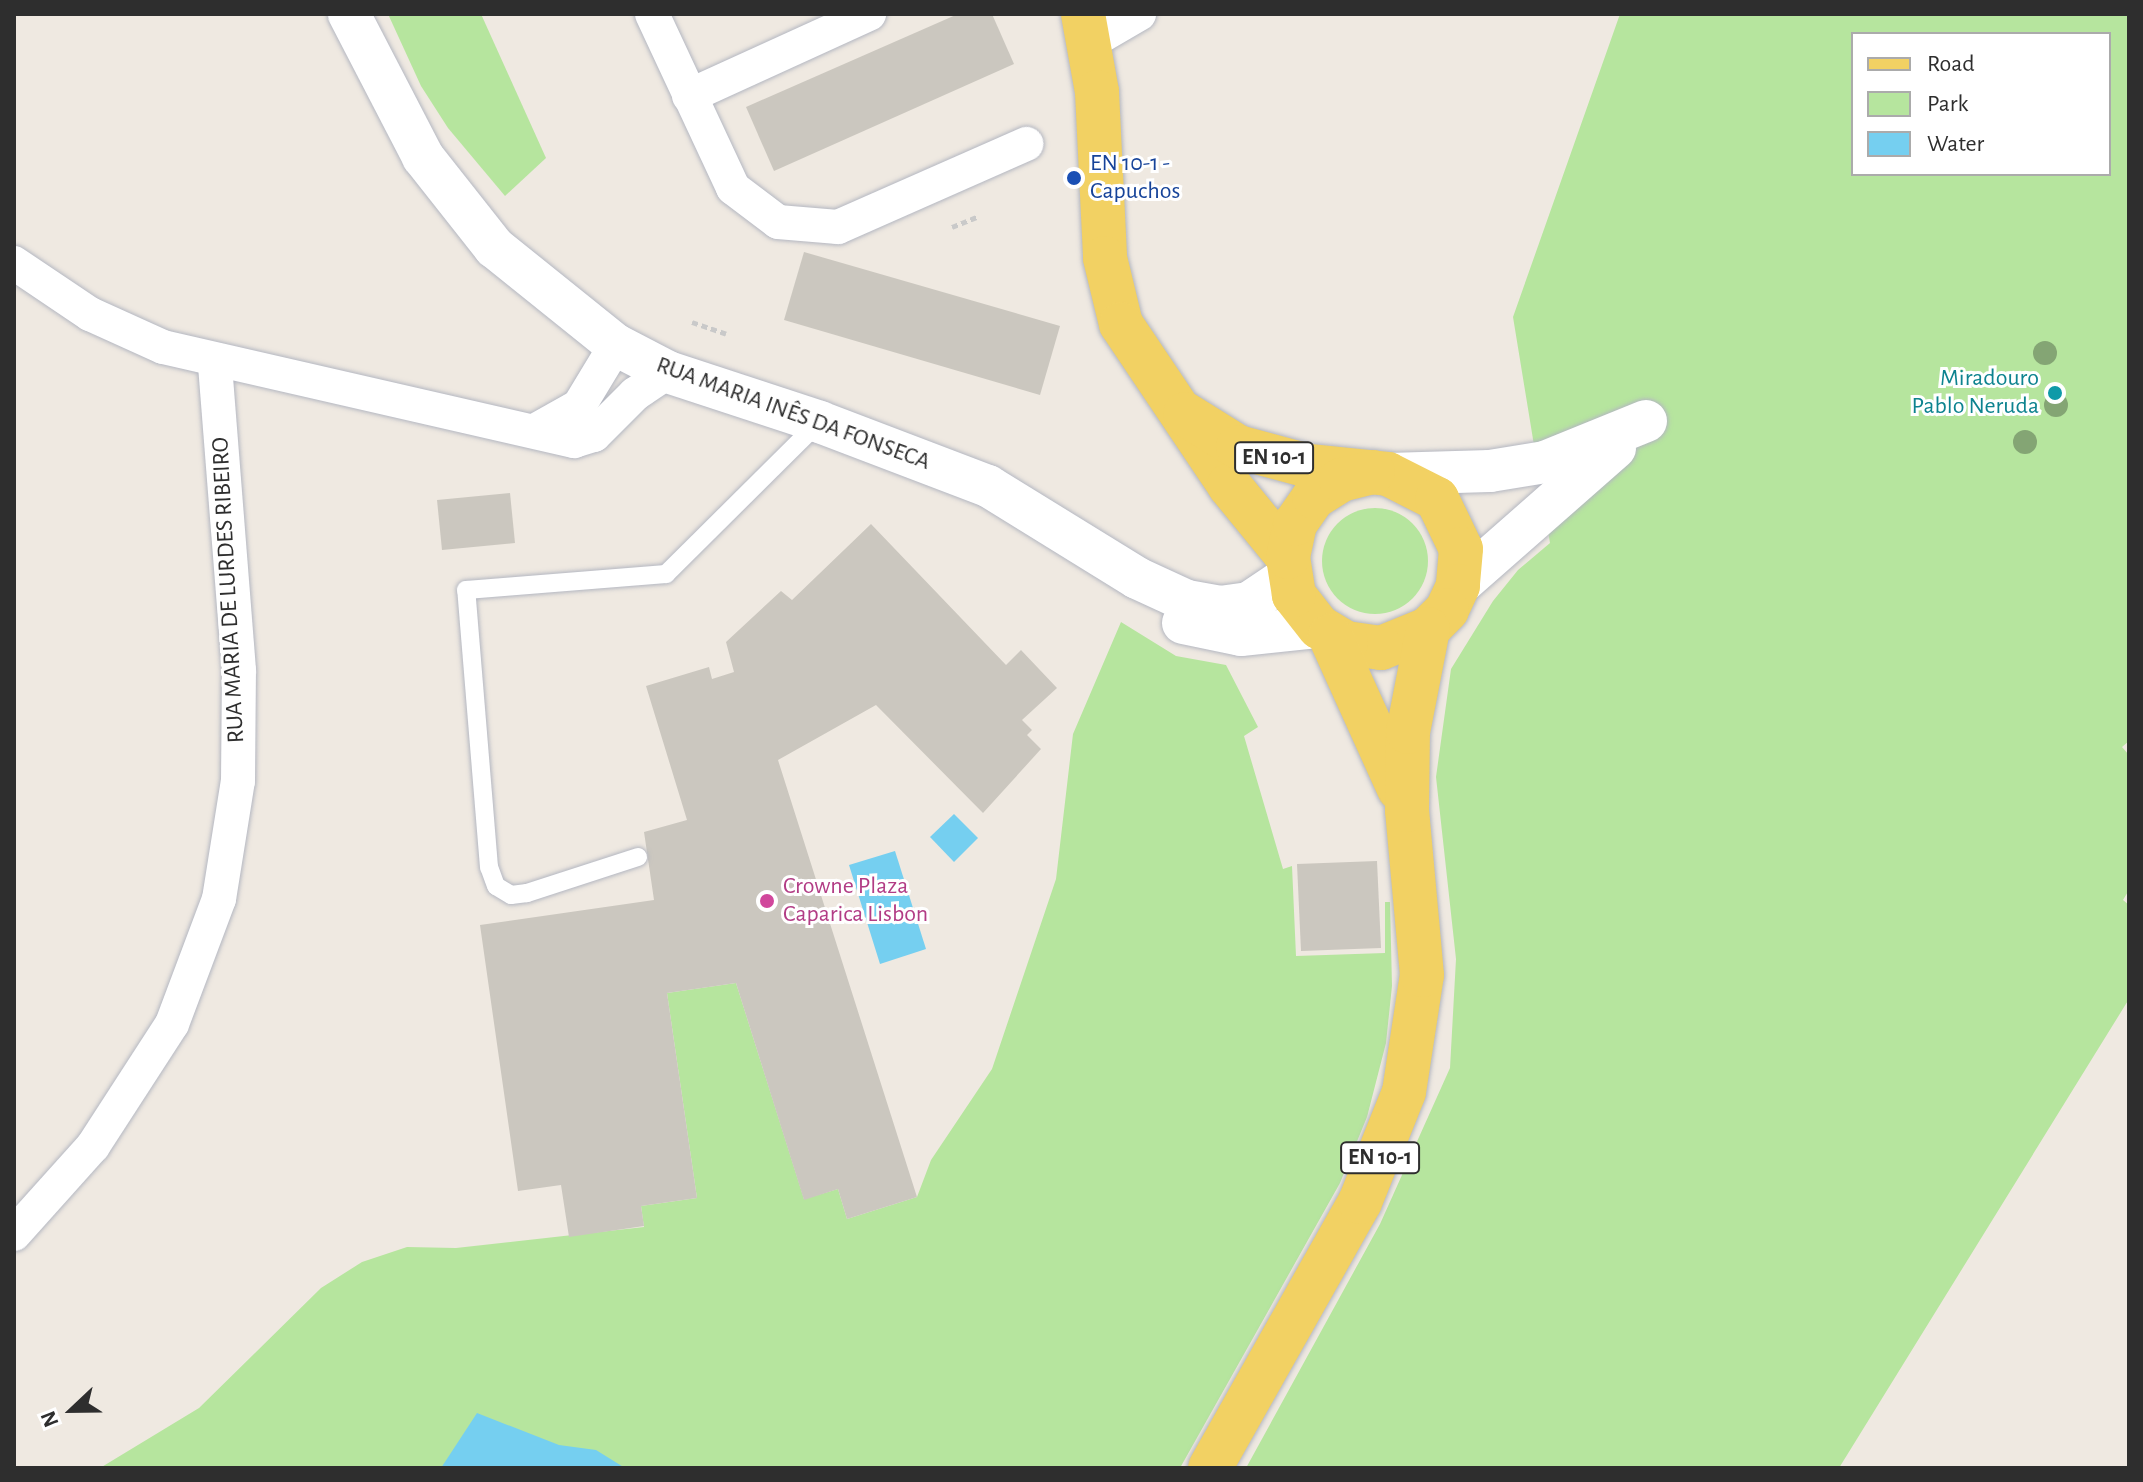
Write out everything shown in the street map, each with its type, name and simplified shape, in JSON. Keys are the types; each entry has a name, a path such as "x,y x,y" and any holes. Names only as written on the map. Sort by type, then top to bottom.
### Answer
{"main road":[{"name":"EN 10-1","path":"1086,29 1110,293 1135,348 1185,414 1229,485 1288,566 1299,604 1324,632 1356,684 1407,810"},
{"name":"EN 10-1","path":"1185,414 1217,438 1272,458 1381,473 1423,487 1448,514 1461,549 1458,586 1447,610 1428,629 1381,648 1324,632"},
{"name":"EN 10-1","path":"1288,566 1295,524 1314,497 1341,480 1381,473"},
{"name":"EN 10-1","path":"1210,1468 1360,1202 1404,1092 1422,975 1407,810 1408,732 1428,629"}],"street":[{"name":"RUA MARIA INÊS DA FONSECA","path":"349,14 423,157 494,247 616,345 668,372 820,422 988,486 1137,578 1187,601 1220,607 1249,603 1288,566"},
{"path":"652,14 733,188 778,222 812,229 838,227 1026,144"},
{"path":"689,96 869,14"},
{"path":"1086,29 1139,14"},
{"path":"14,263 49,290 127,334 215,362 538,429 574,441 594,435 635,394 668,372"},
{"path":"538,429 579,406 616,345"},
{"name":"RUA MARIA DE LURDES RIBEIRO","path":"14,1234 93,1146 172,1024 219,899 238,781 239,670 215,362"},
{"path":"1381,473 1490,471 1545,462 1646,421 1458,586"},
{"name":"RUA MARIA INÊS DA FONSECA","path":"1137,578 1168,612 1198,629 1241,635 1324,632"}],"lane":[{"path":"638,857 527,893 511,895 496,886 489,867 466,590 666,574 820,422"}],"path":[{"path":"952,227 977,217"},
{"path":"692,322 726,334"}],"green space":[{"path":"388,14 481,14 546,158 505,196 448,128 421,86"},
{"path":"1620,14 2129,14 2129,741 2122,747 2129,755 2129,890 2123,900 2129,905 2129,999 1839,1468 1246,1468 1380,1224 1450,1068 1456,959 1436,777 1451,669 1493,601 1518,570 1550,543 1513,317"},
{"path":"1375,508 1395,512 1413,523 1424,541 1428,561 1424,581 1413,599 1395,610 1375,614 1355,610 1337,599 1326,581 1322,561 1326,541 1337,523 1355,512"},
{"path":"1121,622 1176,656 1226,665 1258,727 1244,736 1283,869 1292,866 1296,956 1385,953 1385,902 1390,902 1392,986 1386,1043 1367,1117 1340,1183 1180,1468 100,1468 199,1408 321,1288 362,1262 407,1247 456,1248 644,1227 641,1206 697,1198 667,993 736,983 804,1199 838,1189 847,1219 917,1197 931,1160 992,1069 1056,879 1073,734"}],"water":[{"path":"954,814 978,838 954,862 930,837"},
{"path":"895,851 926,949 880,964 849,865"},
{"path":"477,1413 559,1445 596,1450 625,1468 441,1468"}],"building":[{"path":"958,14 992,14 1014,64 774,171 746,107"},
{"path":"804,252 1060,326 1040,395 784,320"},
{"path":"510,493 515,543 442,550 437,500"},
{"name":"Crowne Plaza Caparica Lisbon","path":"871,524 1006,665 1021,650 1057,688 1022,720 1032,730 1027,735 1041,749 983,813 876,705 778,760 917,1197 847,1219 838,1189 804,1200 736,983 667,993 697,1198 641,1206 644,1226 569,1237 561,1185 518,1191 480,925 654,900 644,832 687,820 646,686 709,667 712,679 734,672 726,642 781,591 792,600"},
{"path":"1377,861 1381,948 1301,951 1297,864"}],"place":[{"name":"EN 10-1 - Capuchos","path":"1074,178"},
{"name":"Miradouro Pablo Neruda","path":"2055,393"},
{"name":"Crowne Plaza Caparica Lisbon","path":"767,901"}]}
